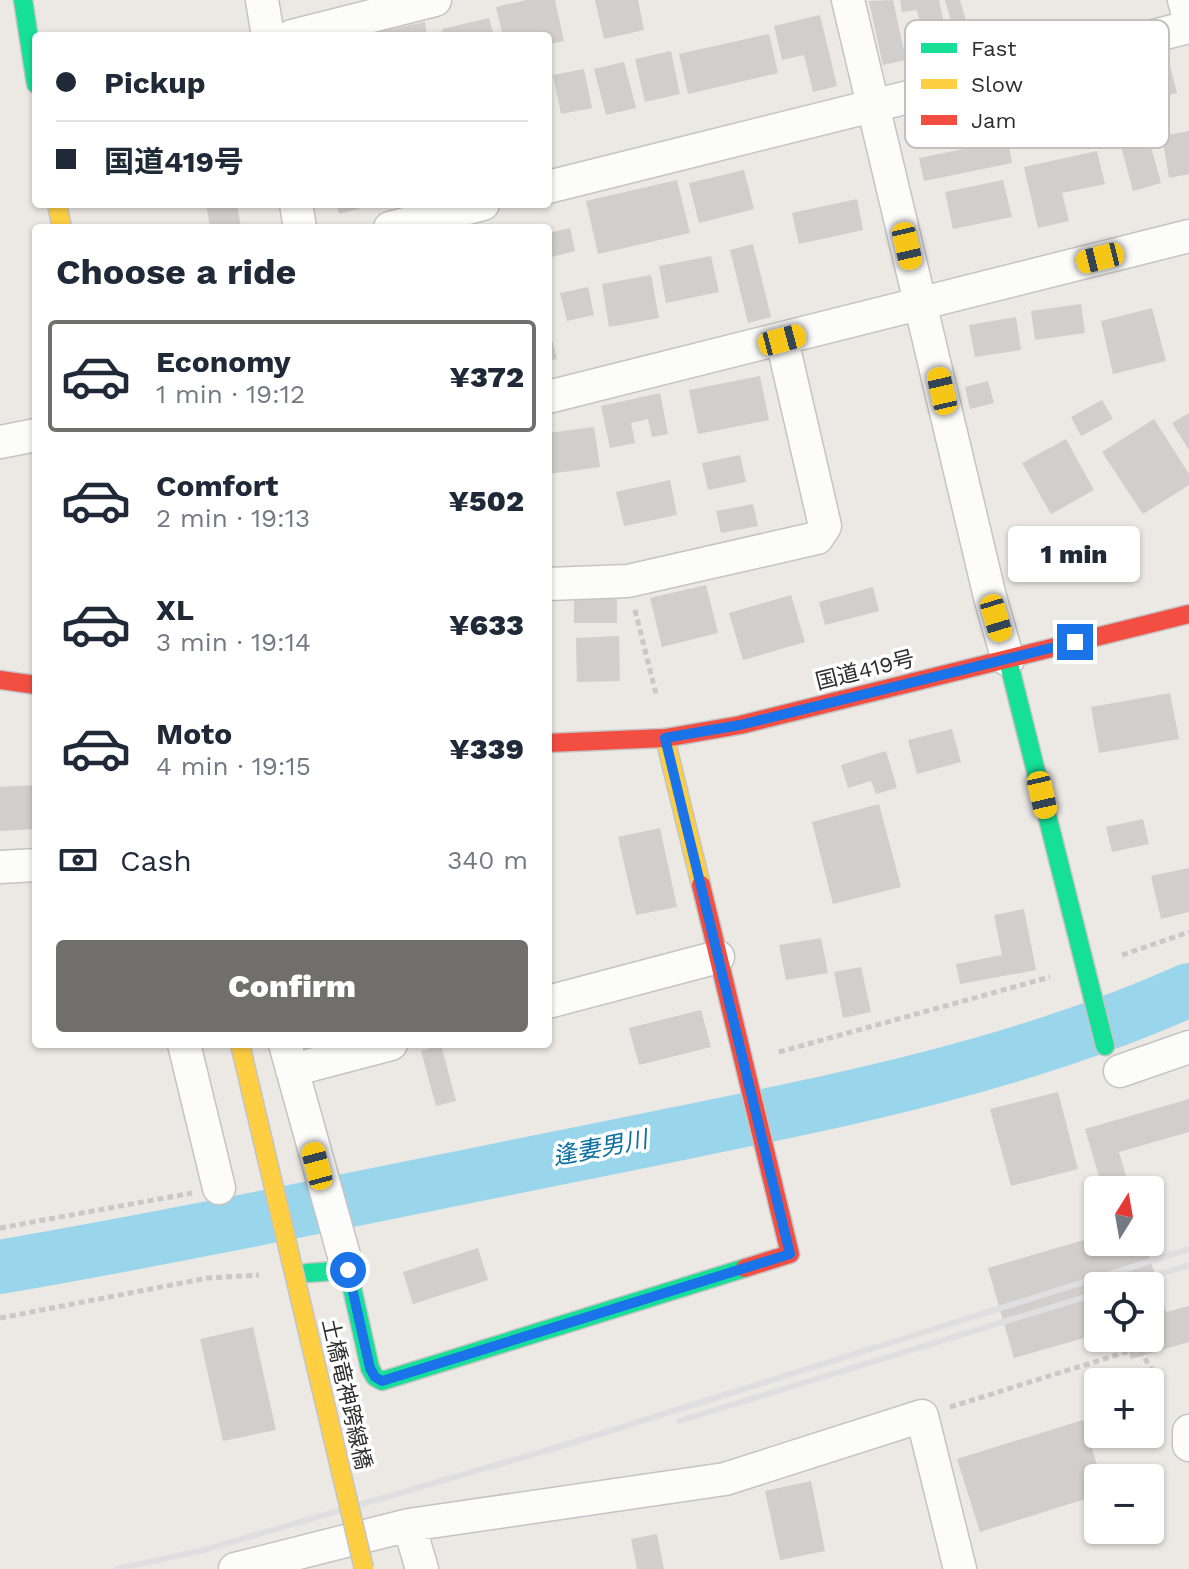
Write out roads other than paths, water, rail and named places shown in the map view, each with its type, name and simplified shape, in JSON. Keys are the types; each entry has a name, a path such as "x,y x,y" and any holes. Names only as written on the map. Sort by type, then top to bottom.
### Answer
{"main road":[{"path":"23,0 32,58"},
{"name":"国道419号","path":"552,743 665,738 740,725 1189,614"},
{"path":"1008,660 1085,974 1112,1059"},
{"path":"0,680 32,684"},
{"path":"307,1273 344,1262 370,1368 375,1377 382,1381 790,1254 665,738"},
{"name":"土橋竜神跨線橋","path":"241,1048 364,1569"}],"street":[{"path":"262,0 267,32"},
{"path":"308,32 435,0"},
{"path":"848,0 990,597 1008,660"},
{"path":"1184,0 1189,19"},
{"path":"1169,32 1189,27"},
{"path":"552,186 905,96"},
{"path":"406,224 468,208"},
{"path":"552,396 1189,236"},
{"path":"552,584 628,581 817,538 823,533 825,526 782,340"},
{"path":"0,442 32,436"},
{"path":"0,867 32,865"},
{"path":"552,1001 718,957"},
{"path":"1112,1059 1189,1047"},
{"path":"185,1048 219,1188"},
{"path":"344,1262 323,1175 317,1166 288,1057 359,1048"},
{"path":"1112,1059 1189,1072"},
{"path":"235,1569 409,1525 725,1479 922,1416 960,1569"},
{"path":"1189,1431 1189,1445"},
{"path":"409,1525 422,1569"}],"waterway":[{"name":"逢妻男川","path":"0,1267 302,1210 827,1103 1047,1044 1189,990"}],"railway":[{"path":"117,1569 204,1550 565,1445 1189,1249"},
{"path":"1164,1273 1189,1265"},
{"path":"679,1421 1084,1297"}]}
